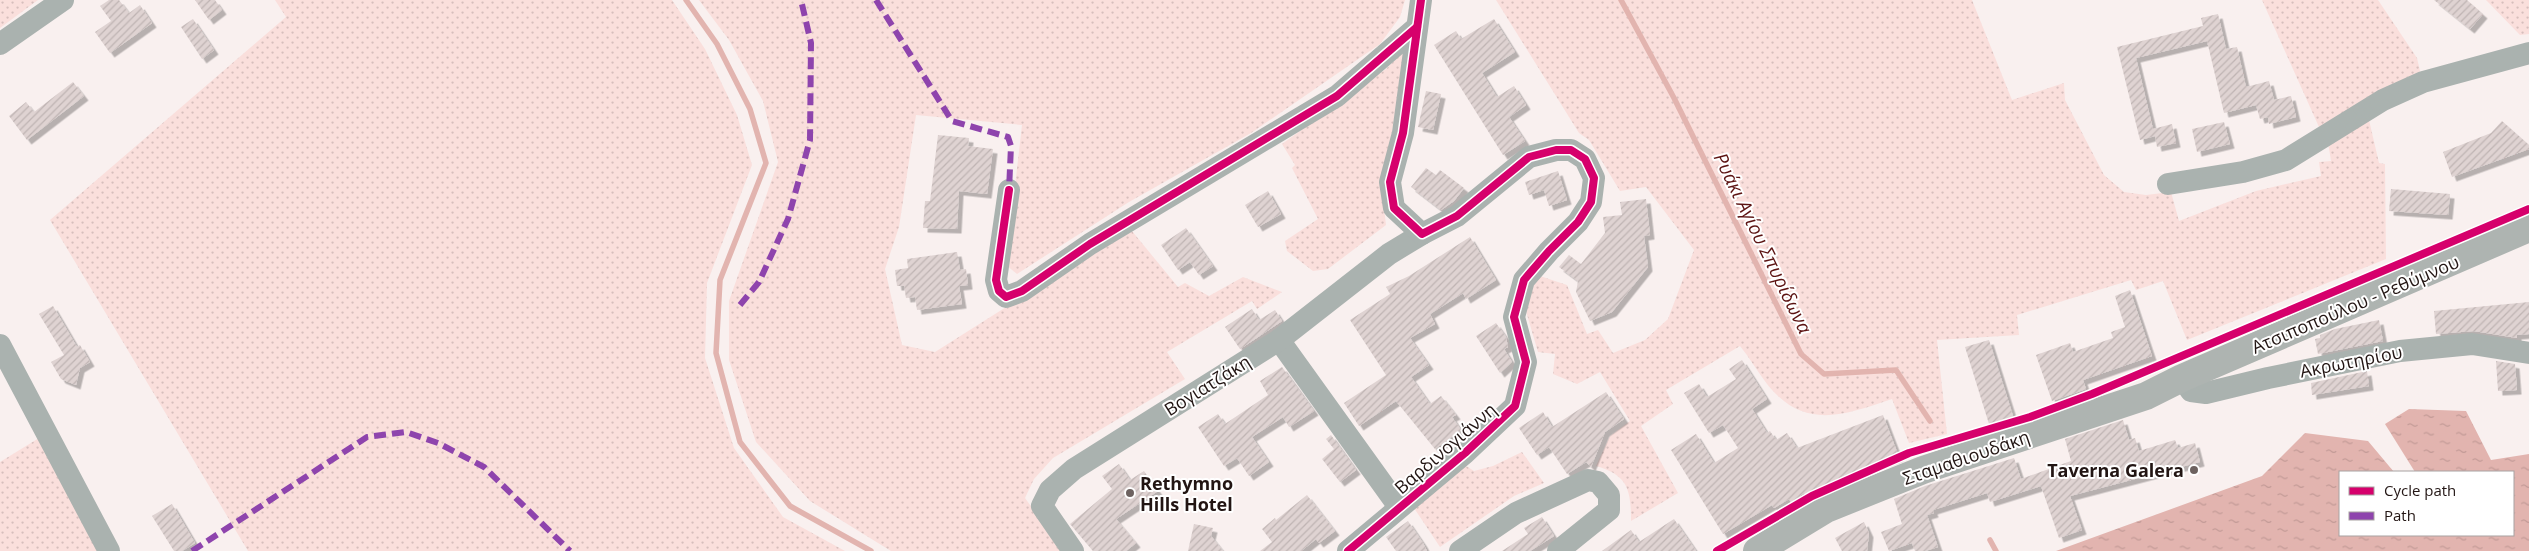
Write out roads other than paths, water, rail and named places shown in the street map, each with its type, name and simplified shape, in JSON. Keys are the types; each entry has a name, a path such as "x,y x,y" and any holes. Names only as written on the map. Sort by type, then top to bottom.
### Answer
{"main road":[{"name":"Ατσιποπούλου - Ρεθύμνου","path":"2182,378 2529,228"},
{"name":"Σταμαθιουδάκη","path":"1757,551 1826,509 1923,470 2146,396 2182,378"}],"street":[{"path":"0,44 63,0"},
{"path":"1421,0 1403,133 1390,182 1394,208 1422,234"},
{"path":"1009,190 996,280 999,291 1006,297 1022,290 1090,244 1337,96 1417,27"},
{"path":"2168,184 2244,172 2286,160 2383,100 2423,82 2529,53"},
{"name":"Βαρδινογιάννη","path":"1348,551 1370,535 1399,507 1465,453 1515,406 1526,362 1514,316 1524,280 1548,251 1578,222 1591,202 1594,178 1585,159 1572,150 1556,150 1529,156 1457,216 1422,234"},
{"name":"Βογιατζάκη","path":"1073,551 1042,506 1050,490 1106,447 1279,340 1389,254 1422,234"},
{"path":"1279,340 1399,507"},
{"name":"Ακρωτηρίου","path":"2182,378 2191,391 2206,393 2268,378 2400,351 2472,344 2529,353"},
{"path":"0,345 109,551"},
{"path":"1460,551 1516,513 1588,480 1598,482 1609,495 1609,510 1558,551"}],"water":[{"path":"2409,409 2466,411 2491,460 2529,454 2529,551 2056,551 2262,476 2305,433 2368,441 2393,471 2339,471 2339,536 2514,536 2514,471 2414,471 2385,424"}],"waterway":[{"path":"686,0 717,44 750,109 766,163 720,280 716,353 740,442 790,506 871,551"},
{"name":"Ρυάκι Αγίου Σπυρίδωνα","path":"1621,0 1674,98 1801,354 1824,374 1896,370 1930,421"},
{"path":"1990,540 1996,551"}],"place":[{"name":"Taverna Galera","path":"2194,470"},
{"name":"Rethymno Hills Hotel","path":"1130,493"}]}
